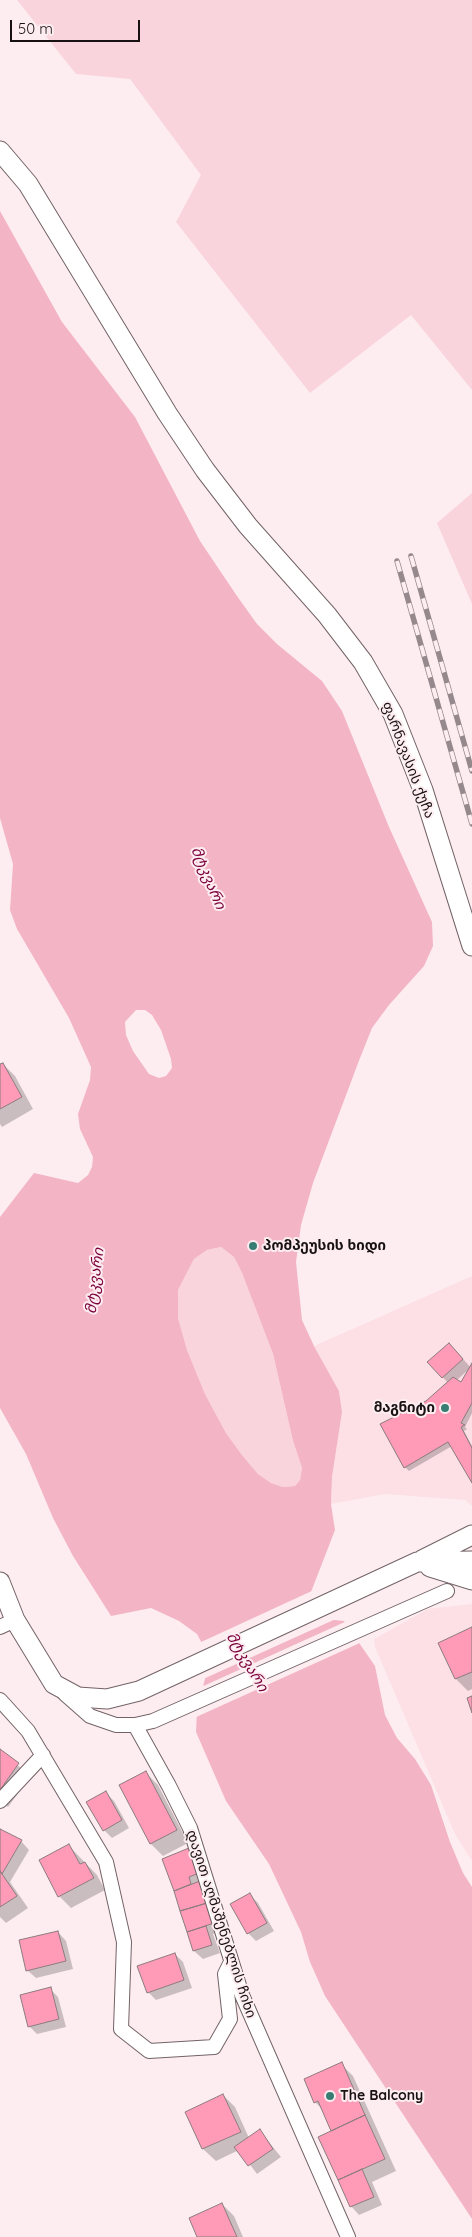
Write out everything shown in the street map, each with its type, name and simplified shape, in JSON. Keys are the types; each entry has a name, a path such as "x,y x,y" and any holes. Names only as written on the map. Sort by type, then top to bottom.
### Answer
{"main road":[{"name":"ფარნავასის ქუჩა","path":"0,151 28,184 167,413 205,470 248,526 327,615 363,662 393,714 423,790 472,946"},
{"path":"0,1582 8,1624 54,1684 78,1697 108,1699 139,1691 472,1535"},
{"path":"408,1566 472,1561"},
{"path":"408,1566 472,1580"}],"street":[{"path":"54,1684 90,1716 116,1725 135,1725 153,1721 447,1590"},
{"path":"0,1700 28,1731 106,1862 124,1942 120,2029 149,2051 214,2047 230,2019 225,1974 231,1962"},
{"name":"დავით აღმაშენებლის ჩიხი","path":"135,1725 170,1786 190,1828 242,1995 348,2237"},
{"path":"0,1801 43,1755"}],"shaded area":[{"path":"17,0 472,0 472,390 411,315 310,393 176,222 201,175 130,79 76,74"},
{"path":"472,493 472,604 437,523"},
{"path":"221,1247 234,1257 242,1273 273,1354 293,1441 302,1468 300,1480 295,1486 283,1487 271,1483 258,1474 242,1455 226,1433 205,1394 187,1350 178,1318 178,1290 194,1259 207,1250"},
{"path":"472,1276 472,1506 465,1500 385,1494 331,1504 332,1477 342,1412 339,1391 314,1346"},
{"path":"472,1604 472,1861 455,1834 375,1647 374,1639 428,1609"}],"water":[{"name":"მტკვარი","path":"0,211 62,322 135,417 200,541 237,596 257,624 277,644 322,681 342,711 389,827 432,922 433,946 424,966 389,1005 372,1028 360,1058 313,1183 301,1225 296,1262 302,1320 339,1391 342,1412 332,1477 331,1504 335,1530 311,1592 325,1619 344,1621 375,1666 385,1715 397,1738 415,1759 431,1785 450,1842 463,1873 472,1887 472,2219 325,1996 310,1962 301,1932 269,1864 226,1801 196,1732 197,1710 207,1671 205,1649 197,1634 179,1621 151,1608 111,1616 73,1556 53,1518 26,1454 0,1408 0,1217 34,1173 78,1183 88,1175 92,1167 93,1157 80,1129 78,1114 90,1080 91,1067 69,1018 17,929 10,910 13,864 0,818","holes":["136,1010 145,1010 152,1015 161,1030 171,1059 172,1068 166,1076 159,1078 149,1074 133,1051 126,1035 125,1022","221,1247 234,1257 242,1273 273,1354 293,1441 302,1468 300,1480 295,1486 283,1487 271,1483 258,1474 242,1455 226,1433 205,1394 187,1350 178,1318 178,1290 194,1259 207,1250"]}],"pier":[{"path":"314,1590 326,1617 338,1618 201,1680 204,1671 203,1649 199,1643"},
{"path":"347,1621 362,1642 194,1718 199,1688"}],"building":[{"path":"3,1063 22,1097 0,1109 0,1064"},
{"path":"449,1343 463,1359 442,1378 427,1362"},
{"path":"472,1363 472,1403 461,1423 465,1425 461,1427 472,1448 472,1483 448,1442 404,1468 380,1424 426,1401 453,1377 461,1382"},
{"path":"472,1627 472,1672 455,1679 438,1643"},
{"path":"472,1696 472,1713 467,1698"},
{"path":"0,1749 19,1763 0,1790"},
{"path":"146,1771 177,1830 150,1844 119,1785"},
{"path":"106,1791 122,1820 103,1831 86,1802"},
{"path":"0,1829 22,1840 2,1874 0,1871"},
{"path":"69,1844 80,1864 85,1862 94,1878 58,1897 39,1860"},
{"path":"189,1848 199,1873 189,1877 191,1884 174,1891 162,1859"},
{"path":"0,1871 17,1896 0,1907"},
{"path":"200,1881 207,1903 180,1911 174,1891"},
{"path":"250,1893 267,1923 247,1934 230,1904"},
{"path":"207,1903 214,1923 187,1932 180,1911"},
{"path":"206,1926 212,1945 193,1951 187,1932"},
{"path":"58,1931 66,1961 26,1971 19,1940"},
{"path":"175,1953 184,1980 147,1993 137,1966"},
{"path":"51,1987 59,2019 28,2027 20,1995"},
{"path":"342,2062 365,2115 331,2131 318,2101 314,2103 304,2079"},
{"path":"223,2094 241,2132 202,2149 185,2112"},
{"path":"365,2115 385,2159 338,2180 318,2137"},
{"path":"260,2129 273,2149 248,2166 234,2147"},
{"path":"362,2169 374,2197 350,2207 338,2180"},
{"path":"222,2203 237,2237 197,2237 189,2218"}],"railway":[{"path":"411,556 472,771"},
{"path":"397,561 472,824"}],"place":[{"name":"პომპეუსის ხიდი","path":"253,1246"},
{"name":"მაგნიტი","path":"445,1408"},
{"name":"The Balcony","path":"330,2096"}]}
